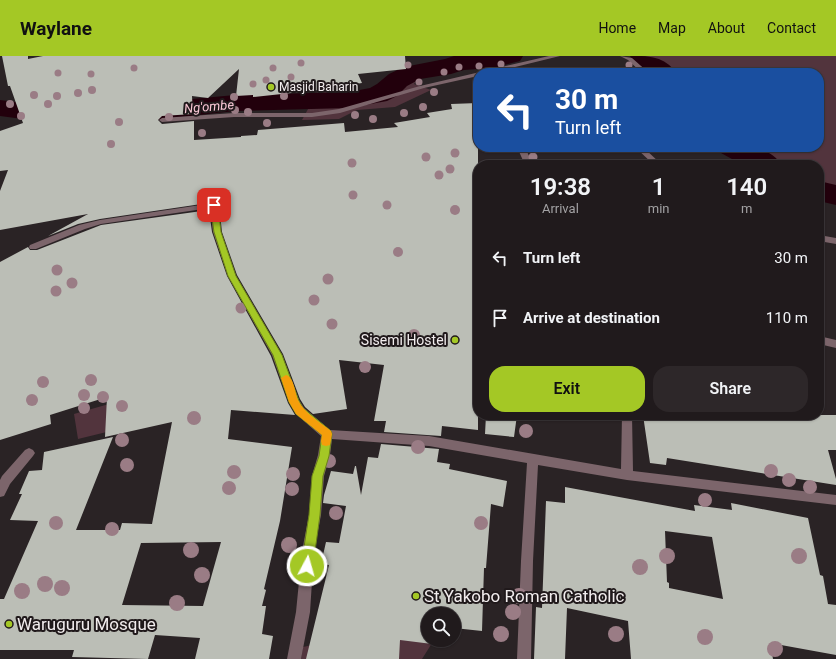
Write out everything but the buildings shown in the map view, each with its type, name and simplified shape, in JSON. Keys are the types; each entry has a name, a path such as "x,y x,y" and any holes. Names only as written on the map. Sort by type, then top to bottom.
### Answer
{"street":[{"path":"505,68 557,56"},
{"path":"623,56 630,59 640,68"},
{"path":"162,120 234,115 312,115 340,111 422,87 473,75"},
{"path":"644,152 653,160"},
{"path":"33,247 82,227 100,222 214,205 218,232 232,276 277,355 294,402 300,411 327,434 429,441 627,475 836,500"},
{"path":"824,239 836,241"},
{"path":"824,341 836,344"},
{"path":"627,420 627,475"},
{"path":"294,659 303,612 308,551 315,515 318,476 324,456 327,434"},
{"path":"0,492 6,480 29,452"},
{"path":"524,659 527,561 533,460"}],"shaded area":[{"path":"645,56 836,56 836,195 824,191 824,160 754,160 740,152 824,152 824,68 663,68 657,62"},
{"path":"416,81 414,84 431,90 395,107 357,110 339,119 302,120 319,89 361,91 373,98"},
{"path":"165,388 168,417 78,439 74,414"},
{"path":"380,630 421,638 421,647 430,647 422,659 301,659 303,647"}],"waterway":[{"name":"Ng'ombe","path":"0,108 38,113 117,115 235,103 349,100 377,95 387,90 398,80 413,72 451,66 460,62 493,60 511,56"},
{"path":"642,56 658,68"},
{"path":"741,152 757,160"},
{"path":"824,192 836,195"}],"slow traffic":[{"path":"286,378 294,402 300,411 327,434 326,441"}],"place":[{"name":"Masjid Baharin","path":"271,87"},
{"name":"Sisemi Hostel","path":"455,340"},
{"name":"St Yakobo Roman Catholic","path":"416,596"},
{"name":"Waruguru Mosque","path":"9,624"}],"route":[{"path":"214,205 221,245 232,276 277,355 294,402 300,411 327,434 324,456 318,476 315,515 308,551 307,566"}]}
